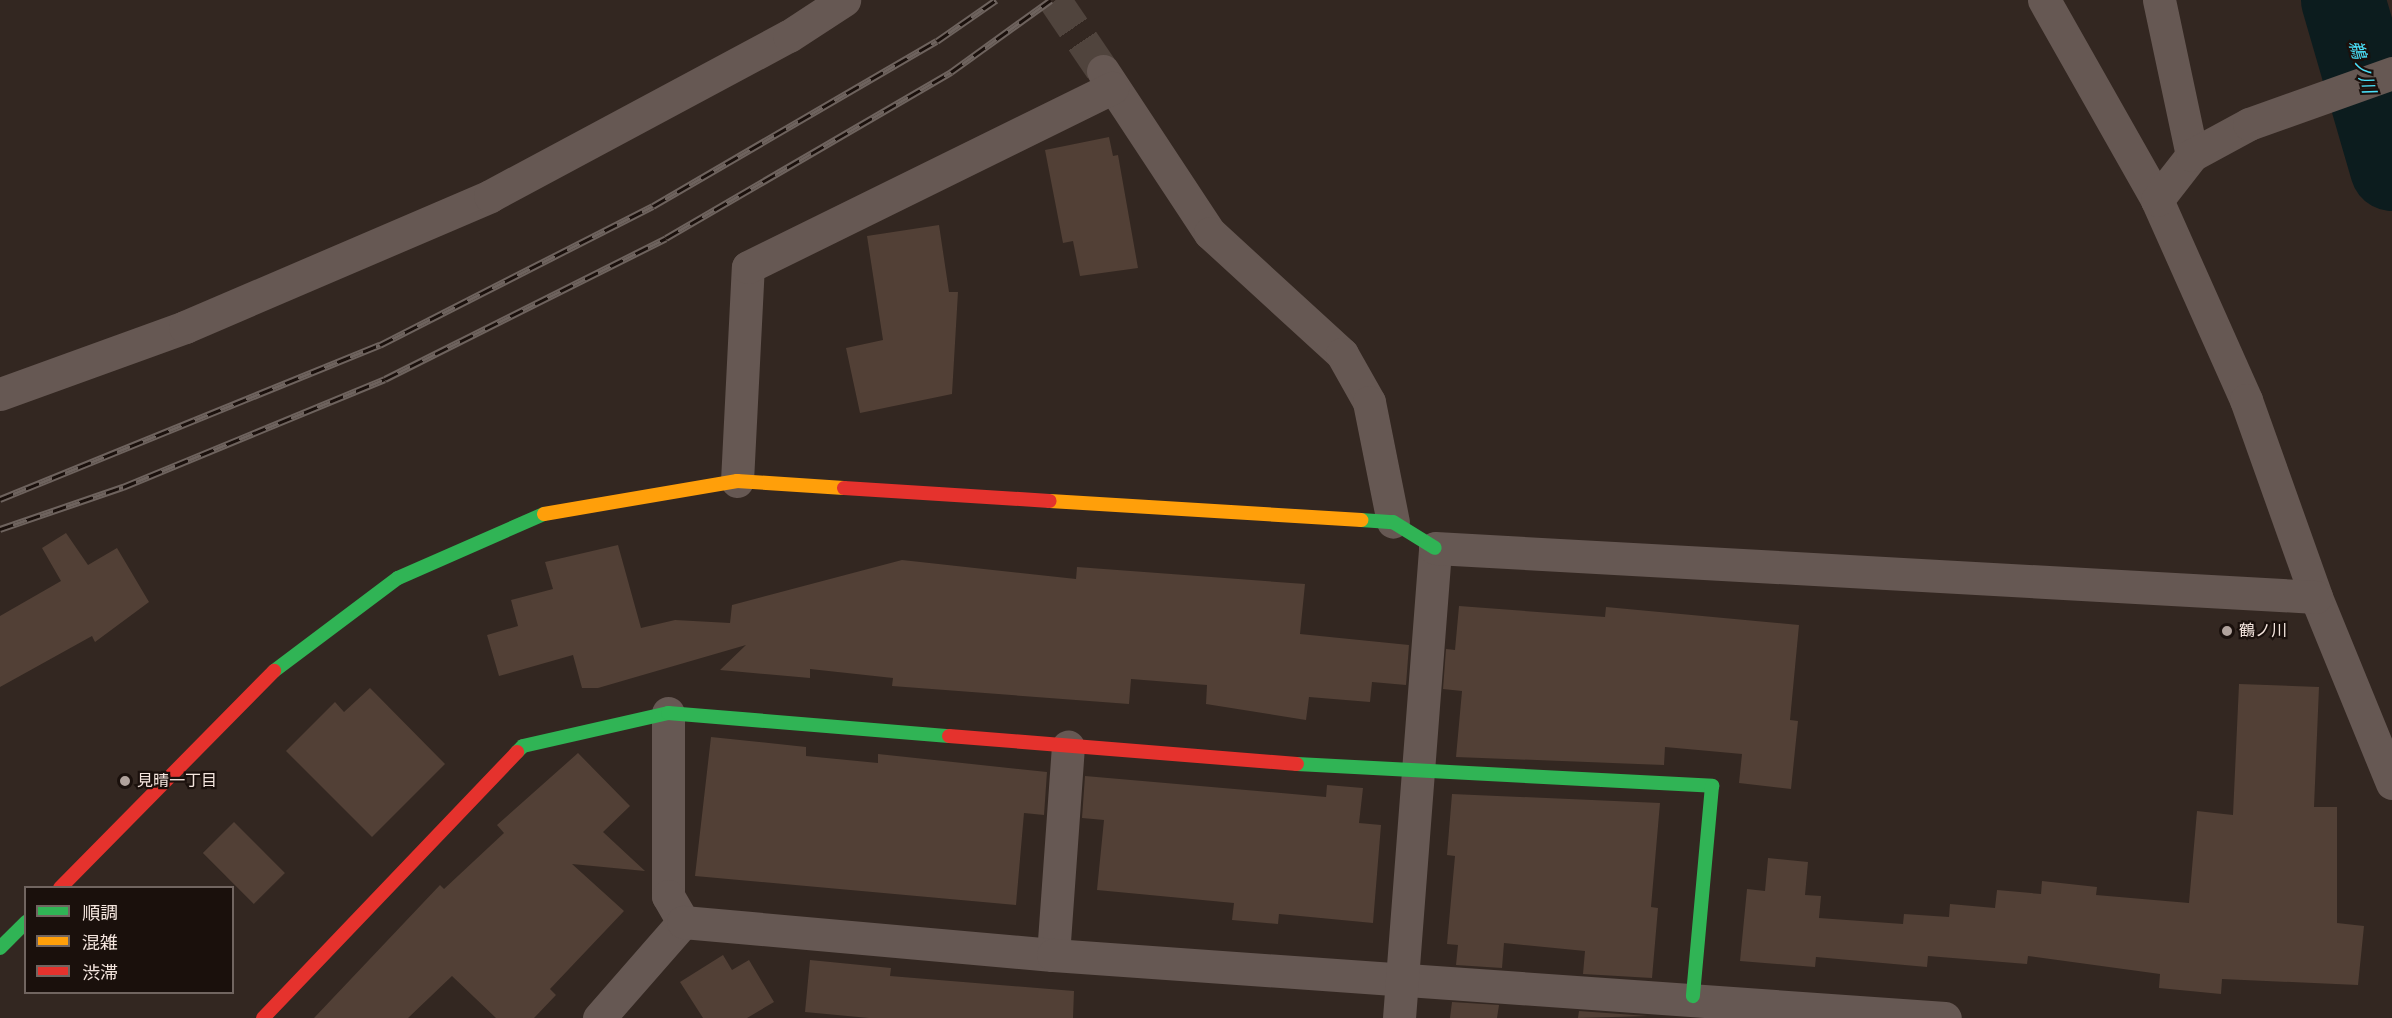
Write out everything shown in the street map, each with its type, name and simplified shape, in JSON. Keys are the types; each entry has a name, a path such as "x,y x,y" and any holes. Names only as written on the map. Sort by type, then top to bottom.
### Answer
{"street":[{"path":"0,394 185,327 490,196 789,36 844,0"},
{"path":"2044,0 2157,200 2246,400 2316,597 2392,783"},
{"path":"2159,0 2192,155"},
{"path":"2157,200 2192,155 2249,124 2392,73"},
{"path":"737,481 748,267 1108,79 1210,233 1342,354 1369,402 1393,522"},
{"path":"62,886 270,675 398,578 555,510 737,481 1393,522 1435,548 2316,597"},
{"path":"1399,1018 1435,548"},
{"path":"263,1018 523,747 668,713 1417,774 1712,786 1694,996"},
{"path":"668,713 668,896 682,922"},
{"path":"1053,955 1068,747"},
{"path":"682,922 1053,955 1694,996 1945,1018"},
{"path":"599,1018 682,922"},
{"path":"0,948 24,924"}],"building":[{"path":"1109,137 1113,156 1118,155 1138,268 1080,276 1073,241 1063,243 1045,150"},
{"path":"939,225 949,292 958,292 952,394 860,413 846,348 883,340 867,236"},
{"path":"66,533 88,565 117,548 149,602 95,642 92,636 0,687 0,616 61,581 42,548"},
{"path":"618,545 641,628 675,620 730,623 732,605 902,560 1076,579 1077,567 1305,584 1300,634 1409,645 1406,685 1372,682 1370,702 1309,697 1306,720 1206,704 1207,685 1131,679 1129,704 892,686 893,678 810,669 810,678 720,670 746,645 598,688 582,688 573,655 499,676 487,635 518,626 511,600 553,589 545,562"},
{"path":"1459,606 1605,617 1606,607 1799,625 1790,720 1798,721 1791,789 1739,783 1742,754 1665,747 1664,765 1456,757 1462,691 1443,689 1446,649 1455,650"},
{"path":"2239,684 2319,687 2314,807 2337,807 2337,923 2364,926 2358,985 2222,979 2221,994 2159,988 2160,974 2028,956 2027,964 1928,956 1927,967 1816,957 1815,967 1740,961 1747,889 1765,891 1768,858 1808,862 1805,895 1821,896 1819,918 1903,924 1904,914 1949,917 1950,904 1995,908 1997,890 2041,894 2042,881 2097,887 2096,895 2189,903 2197,811 2233,815"},
{"path":"370,688 445,764 372,837 286,751 335,702 344,712"},
{"path":"711,737 806,747 806,756 878,763 878,754 1047,772 1044,815 1024,813 1016,905 695,876"},
{"path":"578,753 630,806 603,832 645,871 572,864 624,911 550,989 556,995 534,1018 496,1018 452,976 408,1018 314,1018 440,885 444,889 504,833 497,825"},
{"path":"1085,776 1326,797 1327,785 1363,788 1359,823 1381,825 1373,923 1279,914 1278,924 1232,920 1234,903 1097,890 1104,820 1082,818"},
{"path":"1452,794 1660,803 1651,907 1658,908 1652,978 1583,974 1585,951 1504,943 1502,968 1456,965 1458,945 1447,944 1455,856 1447,855"},
{"path":"234,822 285,873 254,904 203,853"},
{"path":"723,955 732,970 749,960 774,1002 747,1018 703,1018 680,982"},
{"path":"810,960 891,968 890,976 1074,991 1073,1018 869,1018 805,1012"},
{"path":"1452,1002 1499,1005 1497,1018 1450,1018"},
{"path":"1579,1011 1648,1016 1578,1018"}],"waterway":[{"name":"鵜ノ川","path":"2343,0 2392,169"}],"tunnel":[{"path":"1055,0 1103,71"}],"railway":[{"path":"0,499 380,345 653,206 937,41 996,0"},
{"path":"0,529 123,487 385,379 666,238 951,72 1051,0"}],"traffic: fast":[{"path":"274,671 398,578 544,514"},
{"path":"1361,520 1393,522 1435,548"},
{"path":"517,752 523,746 668,713 949,736"},
{"path":"1297,764 1712,786 1693,996"},
{"path":"0,948 24,924"}],"traffic: slow":[{"path":"544,514 737,481 844,488"},
{"path":"1050,501 1361,520"}],"traffic: jam":[{"path":"844,488 1050,501"},
{"path":"62,886 274,671"},
{"path":"949,736 1297,764"},
{"path":"263,1018 517,752"}],"place":[{"name":"鶴ノ川","path":"2227,631"},
{"name":"見晴一丁目","path":"125,781"}]}
